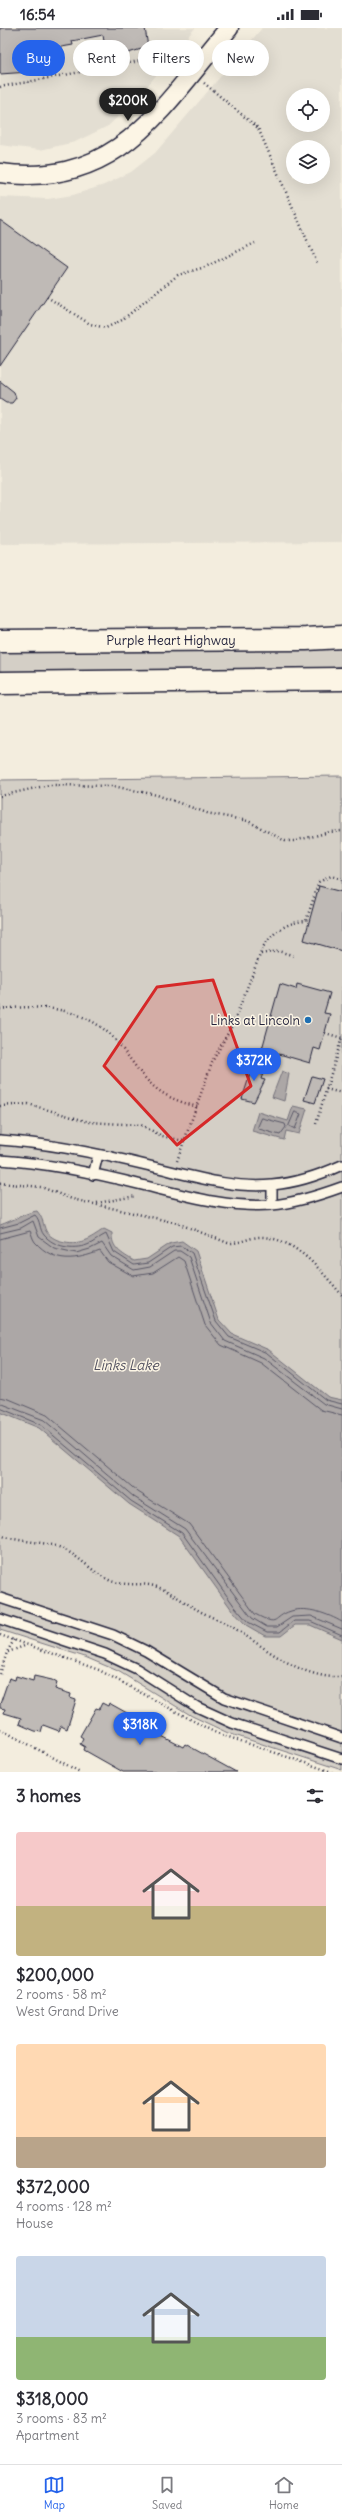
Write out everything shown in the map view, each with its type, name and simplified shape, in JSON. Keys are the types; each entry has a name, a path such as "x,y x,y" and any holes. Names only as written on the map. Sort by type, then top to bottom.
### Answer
{"main road":[{"name":"Purple Heart Highway","path":"0,641 298,639 342,637"},
{"path":"0,683 342,678"}],"street":[{"path":"0,173 46,176 78,169 112,154 129,142 150,122 229,28"}],"lane":[{"path":"0,1140 98,1155 220,1182 272,1185 300,1180 342,1165"},
{"path":"93,1175 98,1155"},
{"path":"0,1160 93,1175 225,1203 272,1205 303,1199 342,1187"},
{"path":"272,1185 272,1205"},
{"path":"0,1598 113,1635 146,1651 207,1689 229,1700 342,1738"},
{"path":"0,1619 105,1654 142,1672 198,1707 232,1723 342,1759"}],"path":[{"path":"0,87 138,61"},
{"path":"198,78 258,128 318,265"},
{"path":"47,298 90,324 106,328 122,320 178,275 205,267 255,243"},
{"path":"0,796 49,785 113,786 157,795 207,813 248,821 285,841 294,842 342,831"},
{"path":"177,1161 198,1107 213,1060 236,1018 261,954 269,938 285,925 306,921 319,882 331,876 342,879"},
{"path":"261,954 278,951 295,956"},
{"path":"0,1009 55,1008 80,1015 111,1036 141,1076 160,1093 169,1099 198,1107"},
{"path":"316,1124 342,1038 325,1033"},
{"path":"326,1089 342,1093"},
{"path":"0,1106 28,1104 89,1122 141,1125 162,1136 184,1141"},
{"path":"0,1183 41,1187 72,1199 177,1223 228,1243 236,1244 258,1237 280,1239 306,1257 342,1295"},
{"path":"0,1535 57,1547 73,1554 110,1581 130,1585 143,1584 167,1591 197,1610 233,1628 262,1648 310,1673 320,1676 342,1677"},
{"path":"0,1634 27,1645 80,1662 117,1678 188,1720 214,1732 332,1772"},
{"path":"0,1674 7,1652 14,1640"},
{"path":"7,1652 27,1645"},
{"path":"0,1729 80,1772"}],"highlighted area":[{"path":"213,980 251,1086 177,1145 104,1066 157,987"}],"shaded area":[{"path":"0,28 195,28 185,40 138,40 138,76 156,76 135,101 108,126 75,142 40,150 0,145"},
{"path":"262,28 342,28 342,542 0,544 0,197 48,199 73,195 104,185 131,172 155,153 221,76 269,76 269,40 252,40"},
{"path":"342,647 342,666 316,670 0,674 0,651"},
{"name":"Links at Lincoln","path":"342,776 342,1770 228,1733 192,1716 118,1671 85,1657 0,1630 0,780"}],"water":[{"path":"282,1071 289,1074 284,1101 272,1097"},
{"path":"293,1106 307,1109 299,1134 286,1131 284,1140 252,1131 258,1112 288,1121"},
{"name":"Links Lake","path":"37,1211 42,1219 46,1231 55,1239 74,1243 84,1241 104,1229 112,1233 115,1247 125,1256 134,1261 147,1259 171,1243 182,1241 196,1251 219,1320 232,1334 269,1350 328,1397 342,1400 342,1639 310,1625 295,1625 281,1636 265,1636 246,1625 232,1610 179,1536 129,1504 39,1428 0,1412 0,1225"}],"building":[{"path":"0,28 145,28 147,40 138,40 138,50 130,52 130,40 104,40 103,35 73,40 73,45 65,46 65,40 12,40 12,73 0,74"},
{"path":"0,220 67,268 0,366"},
{"path":"0,381 14,392 16,398 12,403 6,403 0,399"},
{"path":"319,886 342,892 342,951 304,940"},
{"name":"Links at Lincoln","path":"280,984 296,989 297,984 330,993 324,1013 330,1014 320,1050 314,1048 310,1063 262,1049"},
{"path":"254,1062 266,1065 261,1079 265,1080 254,1102 242,1099"},
{"path":"312,1076 323,1079 315,1103 304,1100"},
{"path":"16,1676 33,1681 34,1676 52,1680 57,1683 55,1689 71,1694 70,1698 76,1700 67,1729 61,1726 59,1731 43,1725 41,1732 35,1731 19,1724 21,1718 4,1713 5,1709 0,1708 0,1704 9,1678 15,1680"},
{"path":"102,1703 108,1706 109,1703 154,1728 152,1731 183,1747 185,1744 236,1772 123,1772 84,1750 85,1747 80,1744 83,1738 80,1736 96,1708 99,1709"}],"place":[{"name":"Links at Lincoln","path":"308,1020"}]}
